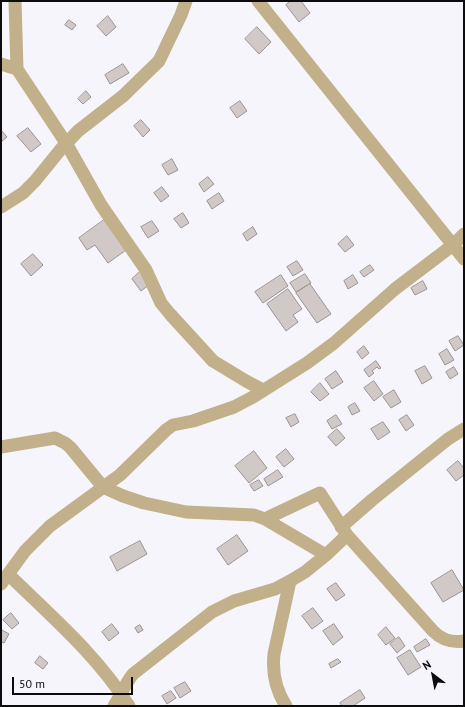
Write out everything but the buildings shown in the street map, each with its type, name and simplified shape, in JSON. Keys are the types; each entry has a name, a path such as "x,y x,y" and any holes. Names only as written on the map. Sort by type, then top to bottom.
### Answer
{"street":[{"path":"15,1 17,69 66,143 101,205 146,270 161,303 213,361 246,382 263,390"},
{"path":"1,207 23,193 35,181 66,143 93,119 128,92 159,61 186,1"},
{"path":"258,1 464,259"},
{"path":"1,64 17,69"},
{"path":"129,706 122,694 89,652 4,579 25,551 50,526 125,471 160,435 173,425 193,421 220,412 246,400 307,363 334,343 395,289 453,245 464,234"},
{"path":"114,706 133,674 212,612 234,601 275,589 290,582 305,572 326,555 344,531 372,500 448,439 464,429"},
{"path":"1,447 55,438 70,447 103,487 130,499 165,509 186,512 254,515 265,518 326,555"},
{"path":"265,518 320,493 344,531 438,636 451,642 464,641"},
{"path":"286,706 276,688 273,665 274,654 290,582"}]}
